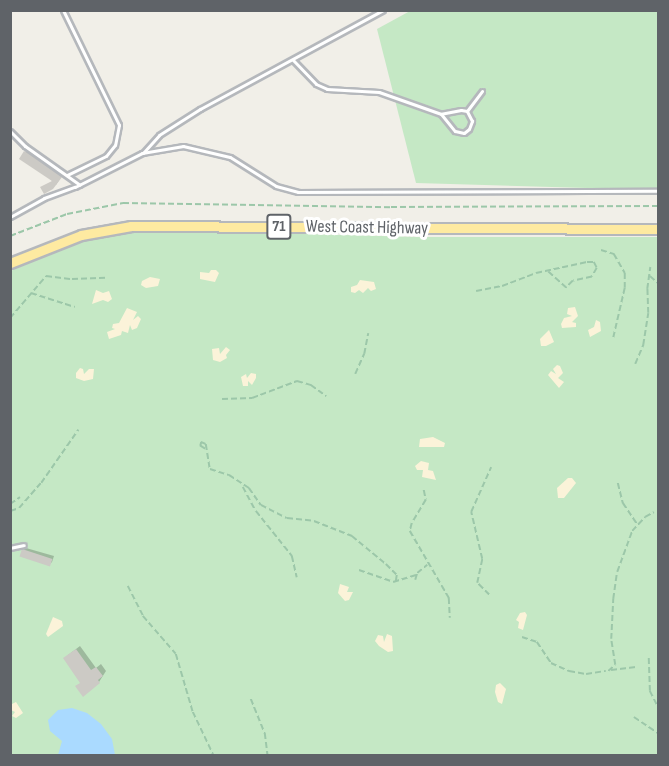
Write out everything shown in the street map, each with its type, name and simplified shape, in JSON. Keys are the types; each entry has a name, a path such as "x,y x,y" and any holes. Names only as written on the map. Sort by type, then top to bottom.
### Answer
{"highway":[{"name":"West Coast Highway","path":"10,262 81,235 140,226 658,229"}],"lane":[{"path":"63,10 119,125 115,145 106,156 67,176"},
{"path":"142,153 159,135 200,109 383,10"},
{"path":"293,60 316,84 327,89 379,92 441,114 467,111"},
{"path":"467,111 482,91"},
{"path":"441,114 455,131 464,133 470,129 472,121 467,111"},
{"path":"10,131 25,146 80,185"},
{"path":"10,217 44,198 80,185 142,153 183,146 214,152 230,158 276,186 298,192 658,191"},
{"path":"10,548 24,545"}],"path":[{"path":"10,237 67,213 123,203 391,207 658,206"},
{"path":"601,250 614,254 625,273 622,305 613,339"},
{"path":"476,291 548,272 590,262 594,262 597,268 592,277 573,281 566,288 548,272"},
{"path":"635,364 643,345 648,312 650,267"},
{"path":"649,275 658,284"},
{"path":"10,318 46,276 75,279 106,278"},
{"path":"30,293 75,307"},
{"path":"355,374 364,354 369,333"},
{"path":"222,399 252,398 297,381 310,384 326,396"},
{"path":"10,511 19,508 40,483 78,430"},
{"path":"205,449 210,469 229,475 252,491 261,505 272,508 284,517 314,521 352,536 377,555 397,575 396,582"},
{"path":"489,595 477,583 482,559 471,512 491,467"},
{"path":"618,483 623,503 637,525"},
{"path":"243,486 254,508 292,556 297,577"},
{"path":"410,529 425,502 424,490"},
{"path":"10,504 20,497"},
{"path":"608,671 615,665 611,639 615,582 624,550 637,525 654,512"},
{"path":"405,528 410,529"},
{"path":"410,529 428,565 449,598 450,618"},
{"path":"358,570 396,582 416,575 428,565"},
{"path":"415,580 416,575"},
{"path":"128,586 143,616 176,654 193,712 214,756"},
{"path":"522,637 537,642 551,663 569,671 586,674 636,667"},
{"path":"649,658 650,691 658,707"},
{"path":"251,699 258,725 264,733 268,756"},
{"path":"634,717 658,733"}],"green space":[{"path":"410,11 658,11 658,190 416,183 377,29"},
{"path":"170,230 417,237 658,237 658,755 11,756 11,271 37,256 84,240 137,232"}],"sand":[{"path":"211,270 219,273 215,282 200,279 200,272 209,273"},
{"path":"150,277 160,279 158,286 146,288 141,285 142,281"},
{"path":"360,280 374,282 376,289 371,291 368,288 363,293 359,290 355,293 351,292 351,287 357,285"},
{"path":"96,290 103,293 109,291 112,299 108,302 103,300 92,304"},
{"path":"575,307 578,316 572,322 576,323 576,327 562,328 564,318 572,316 567,314 568,308"},
{"path":"127,308 137,312 133,320 138,316 141,319 137,328 132,330 130,325 128,333 122,331 121,335 109,339 107,332 115,329 112,328 113,324 119,323"},
{"path":"596,320 600,322 601,331 590,337 588,330 594,327"},
{"path":"549,330 554,342 541,346 540,339"},
{"path":"226,347 230,350 226,355 227,358 220,362 213,360 212,349 219,348 220,354"},
{"path":"557,365 563,373 558,378 564,382 559,388 548,375 551,371 556,374 553,369"},
{"path":"80,368 83,369 84,374 89,369 94,369 93,379 84,381 76,378 76,373"},
{"path":"251,373 256,374 252,385 248,381 248,386 243,386 241,377 246,374 247,378"},
{"path":"433,437 445,443 444,447 419,447 420,439"},
{"path":"421,461 429,463 428,470 433,471 436,480 422,477 423,470 417,470 415,466"},
{"path":"568,478 572,478 576,483 564,498 558,498 557,488"},
{"path":"340,584 349,587 347,592 353,592 349,600 345,601 338,593"},
{"path":"525,612 527,615 523,630 518,628 519,622 516,620 520,613"},
{"path":"53,617 62,621 63,626 48,637 46,634"},
{"path":"387,634 392,636 393,651 388,652 379,646 375,641 378,635 383,636 384,642"},
{"path":"500,683 506,689 502,704 498,702 495,692 496,685"},
{"path":"16,702 23,713 16,718 12,716 15,712 11,710 10,705"}],"water":[{"path":"72,708 87,713 101,724 112,739 115,755 58,755 62,741 50,731 48,720 58,710"}],"building":[{"path":"24,151 62,177 53,189 44,194 40,187 52,181 19,159"},
{"path":"22,549 52,559 50,566 20,557"},
{"path":"76,649 91,670 96,667 103,676 98,680 100,683 83,697 75,686 80,683 63,658"}]}
